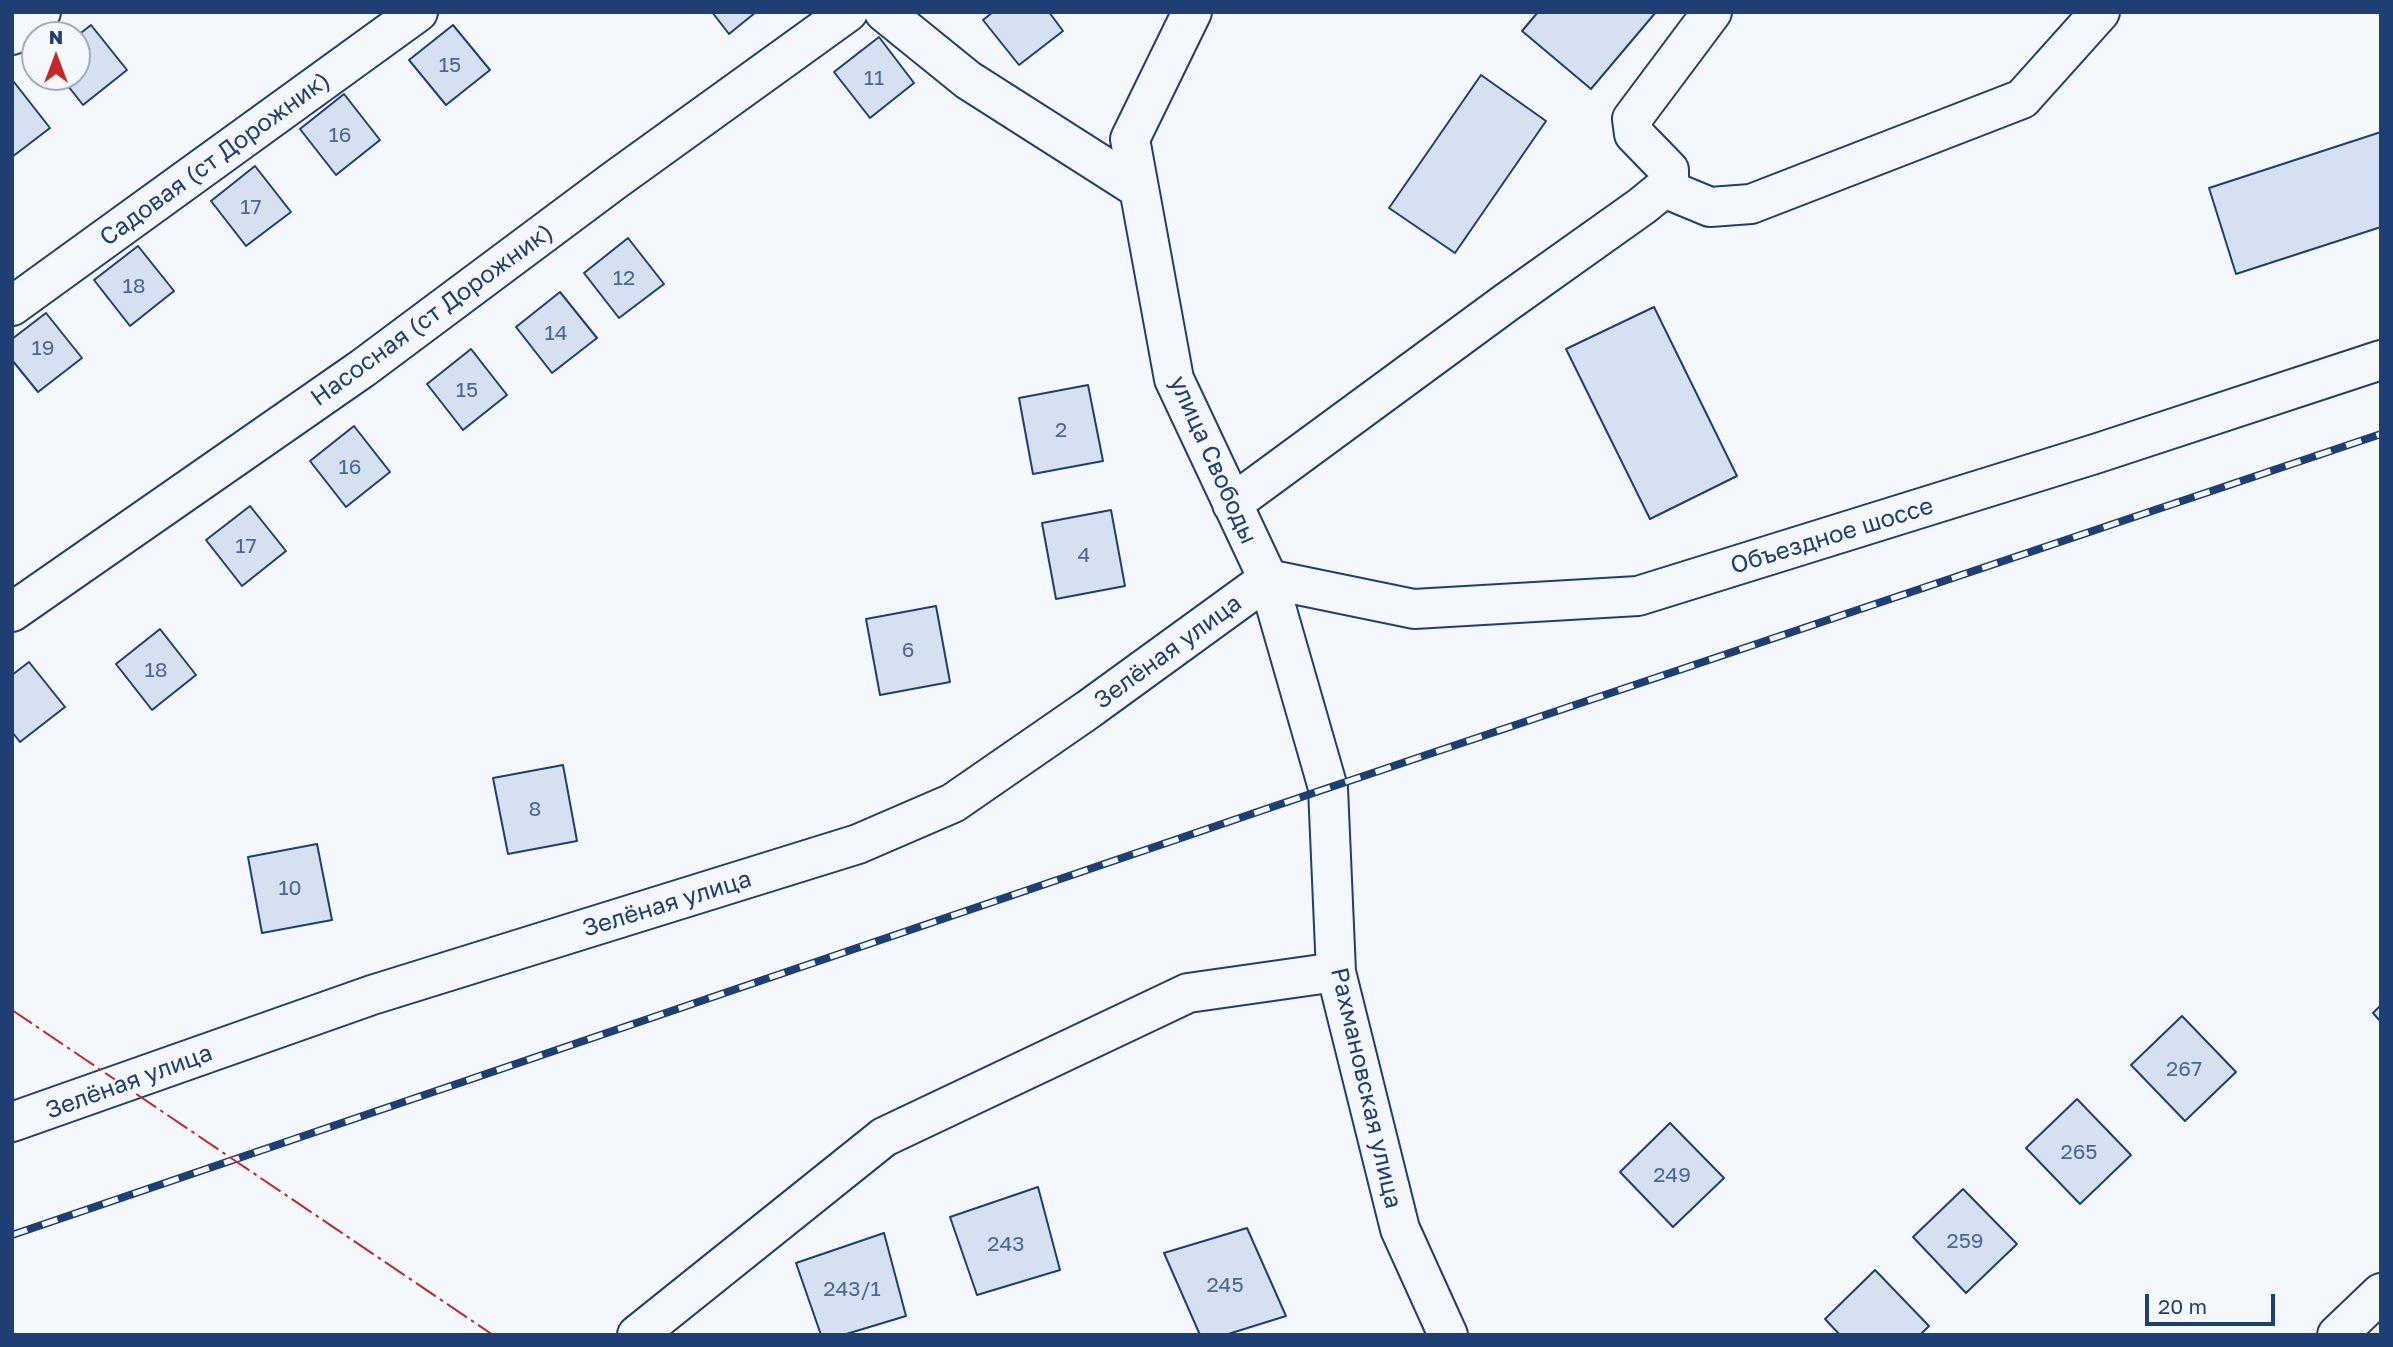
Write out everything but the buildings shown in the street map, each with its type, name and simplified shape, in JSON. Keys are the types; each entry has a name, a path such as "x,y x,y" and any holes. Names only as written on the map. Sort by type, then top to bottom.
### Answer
{"street":[{"path":"12,34 41,12"},
{"name":"Садовая (ст Дорожник)","path":"12,306 418,12"},
{"name":"Насосная (ст Дорожник)","path":"12,612 363,368 604,188 848,12"},
{"path":"884,12 968,80 1139,189"},
{"name":"улица Свободы","path":"1192,12 1130,139 1174,379 1268,579 1328,788"},
{"path":"1232,504 1664,188 1669,180 1669,170 1634,134 1632,119 1712,12"},
{"path":"1664,188 1710,207 1751,204 2022,99 2100,12"},
{"name":"Объездное шоссе","path":"1268,579 1414,609 1638,596 2098,453 2381,360"},
{"name":"Зелёная улица","path":"12,1122 372,995 858,844 953,803 1089,709 1268,579"},
{"name":"Рахмановская улица","path":"1328,788 1336,972 1400,1229 1448,1335"},
{"path":"637,1335 884,1137 1188,993 1336,972"},
{"path":"2337,1335 2381,1293"}],"railway":[{"path":"12,1235 2381,434"}],"power":[{"path":"12,1010 493,1335"}]}
